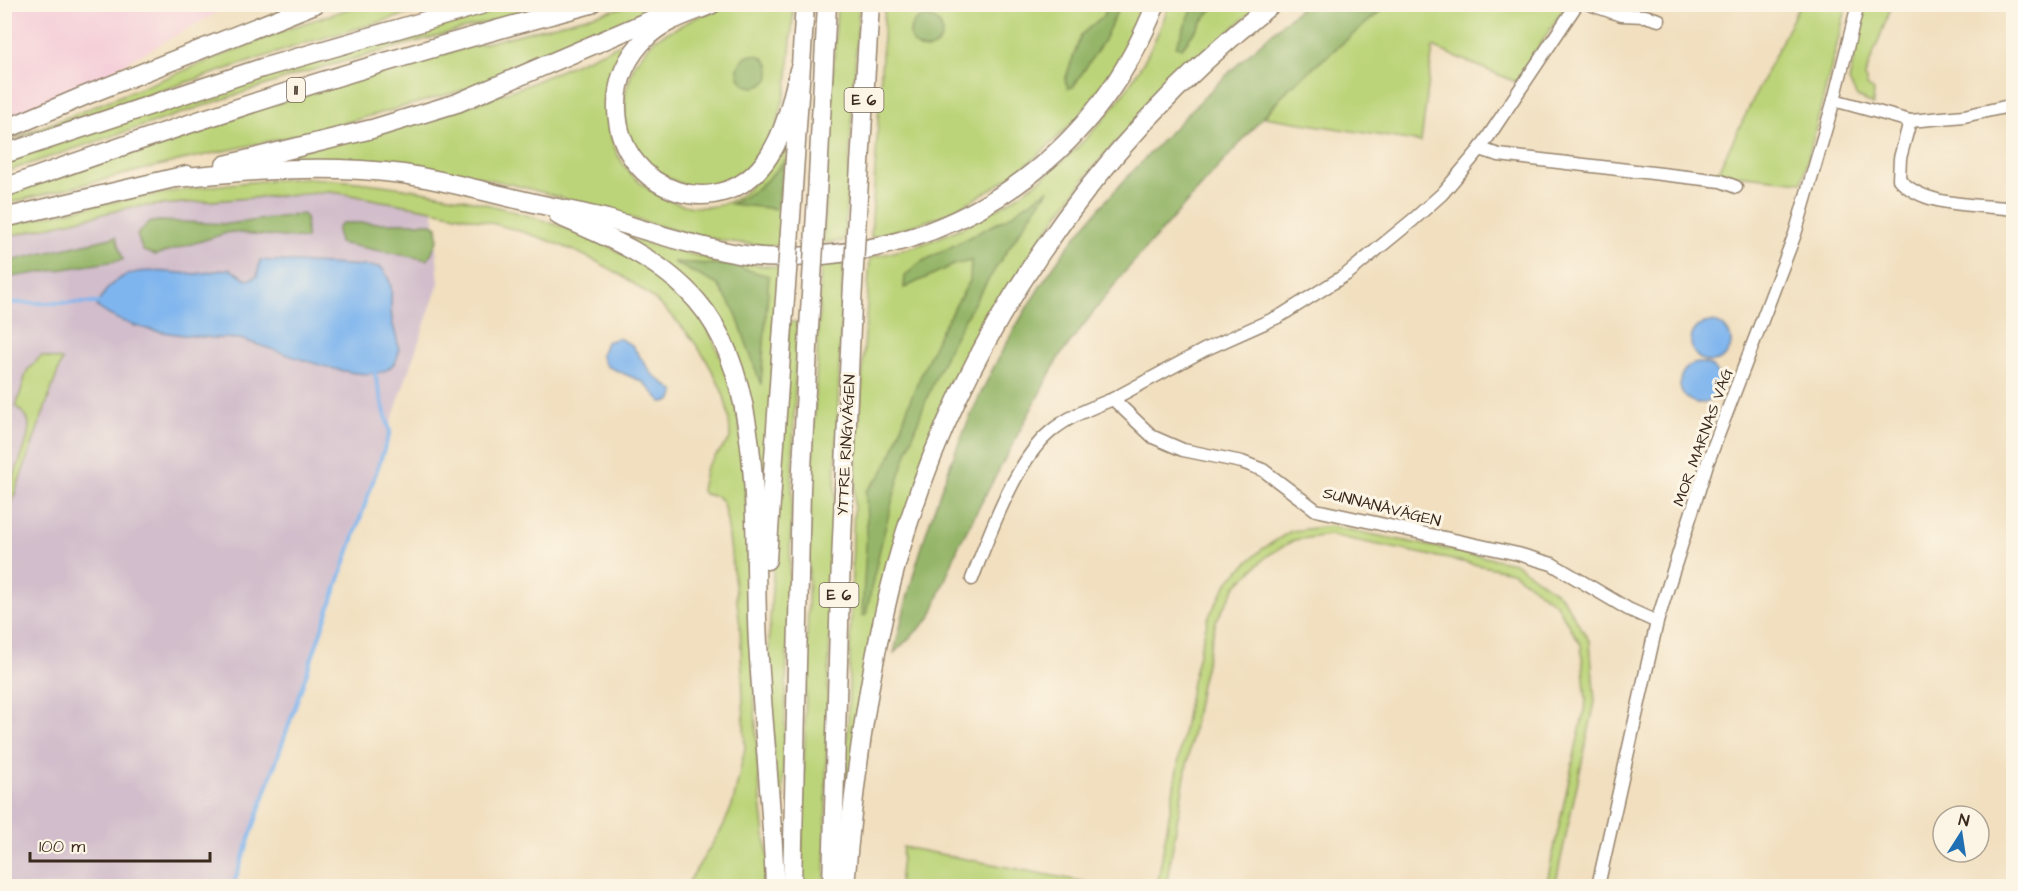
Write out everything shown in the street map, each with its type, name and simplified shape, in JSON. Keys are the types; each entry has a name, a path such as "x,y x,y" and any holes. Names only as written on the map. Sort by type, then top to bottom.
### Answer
{"highway":[{"path":"8,128 57,102 288,4"},
{"path":"8,128 315,4"},
{"name":"11","path":"4,154 262,68 484,4"},
{"name":"11","path":"4,188 92,156 330,80 591,4"},
{"path":"4,218 372,129 457,103 665,14 696,4"},
{"path":"712,4 666,23 648,36 629,58 622,73 616,97 617,129 624,149 637,167 654,182 676,193 701,195 723,192 756,172 769,157 782,132 799,70"},
{"name":"YTTRE RINGVÄGEN","path":"832,886 840,586 852,303 870,4"},
{"path":"177,178 280,169 362,169 455,184 585,213 724,252 755,256 834,254 873,250 967,216 1022,181 1058,152 1111,91 1141,41 1156,4"},
{"path":"845,886 859,754 882,622 914,510 955,404 1018,288 1088,187 1162,103 1204,62 1272,4"},
{"path":"761,675 805,5"},
{"name":"E 6","path":"792,886 801,489 827,5"},
{"path":"525,201 630,248 656,264 698,301 716,328 740,389 747,431 757,553 761,675 775,886"}],"street":[{"path":"972,579 1000,512 1034,450 1047,434 1066,421 1113,399 1204,350 1280,316 1347,274 1442,194 1480,149 1577,4"},
{"path":"1589,4 1621,15 1645,16 1659,20"},
{"name":"MOR MARNAS VÄG","path":"1598,886 1657,622 1707,464 1791,244 1834,100 1858,4"},
{"path":"1834,100 1910,121 1964,116 2013,105"},
{"path":"1910,121 1900,158 1899,179 1910,190 1935,200 2013,209"},
{"path":"1480,149 1499,155 1721,181 1736,187"},
{"name":"SUNNANÅVÄGEN","path":"1113,399 1153,437 1183,450 1242,462 1263,470 1316,510 1552,564 1628,609 1657,622"}],"shaded area":[{"path":"4,5 231,5 55,102 5,120"},
{"path":"330,192 433,210 439,283 231,886 5,886 5,237 132,207"}],"green space":[{"path":"1800,4 1847,5 1802,182 1717,173"},
{"path":"360,5 440,5 306,43 5,142 293,27"},
{"path":"497,5 551,5 302,73 5,172 4,158 398,31"},
{"path":"633,5 677,5 464,90 312,132 182,160 5,204 5,194 258,109 443,54"},
{"path":"737,5 794,5 787,86 775,133 751,167 732,179 707,187 688,187 650,170 625,132 625,93 635,63 655,39 699,16"},
{"path":"837,5 859,5 844,241 823,243"},
{"path":"885,5 1145,5 1131,39 1092,100 1068,128 1041,153 981,195 949,212 871,238"},
{"path":"1108,5 1120,5 1104,40 1073,87 1068,88 1065,80 1081,35 1104,15"},
{"path":"1169,5 1259,5 1173,81 1094,166 1036,245 986,325 924,458 850,788 846,788 854,502 870,258 916,246 963,227 1002,206 1038,181 1072,152 1103,120 1130,84 1152,46"},
{"path":"1194,5 1215,5 1182,48 1176,46"},
{"path":"1304,5 1388,5 1289,88 1122,275 1059,357 959,545 930,618 894,653 920,552 955,452 976,403 1026,310 1065,251 1113,193 1226,76"},
{"path":"1388,5 1566,5 1516,82 1433,47 1421,142 1264,117 1289,88"},
{"path":"1865,5 1892,5 1865,76 1867,86 1874,91 1873,105 1857,97 1849,81"},
{"path":"926,17 937,22 942,33 937,44 926,49 915,44 910,33 915,22"},
{"path":"639,36 618,78 609,110 613,145 624,165 640,183 660,196 683,205 706,207 728,202 754,183 789,127 780,246 724,241 696,235 519,186 404,164 326,160 245,164 439,116 527,85"},
{"path":"754,55 766,59 770,71 766,83 754,87 742,83 738,71 742,59"},
{"path":"784,161 777,209 731,204 760,186"},
{"path":"306,178 406,188 463,199 520,213 575,232 625,255 668,284 704,321 725,370 739,422 745,476 758,768 771,886 686,886 724,825 733,803 745,748 740,626 727,521 723,503 718,497 704,494 701,489 706,467 730,439 730,427 724,396 705,358 677,321 644,291 606,266 565,247 522,232 432,210 330,192 132,207 5,237 4,226 116,201 229,184"},
{"path":"1049,189 977,298 956,335 925,402 912,436 881,543 866,615 862,616 867,530 866,491 881,475 894,449 911,398 940,332 970,281 971,261 953,265 904,288 905,276 919,263 1005,219"},
{"path":"302,214 306,217 306,239 230,232 156,255 143,251 137,235 148,223 158,221 228,224"},
{"path":"342,223 430,223 437,227 438,239 428,260 339,243 337,229"},
{"path":"615,235 718,260 782,267 764,528 720,325"},
{"path":"116,237 123,260 5,278 5,262"},
{"path":"673,262 730,265 769,276 761,385 735,311 718,285"},
{"path":"843,262 827,722 825,886 801,886 810,523 821,264"},
{"path":"789,322 797,322 781,855 771,710 769,637"},
{"path":"41,356 62,360 11,504 5,515 9,492 29,428 26,416 16,407 27,371"},
{"path":"1330,526 1515,563 1562,597 1590,642 1595,702 1555,886 1546,886 1586,701 1581,645 1556,604 1512,572 1329,535 1294,540 1267,556 1236,586 1216,621 1201,684 1166,886 1157,886 1192,682 1208,618 1229,580 1262,549 1291,531"},
{"path":"903,847 1106,886 899,886"}],"water":[{"path":"260,260 381,267 391,287 391,311 399,352 394,364 376,373 339,370 240,339 184,335 138,327 97,307 109,287 118,280 138,272 198,274 230,269 248,280 257,276"},
{"path":"1711,322 1725,328 1731,342 1725,356 1711,362 1697,356 1691,342 1697,328"},
{"path":"618,338 632,345 651,373 675,392 671,401 662,402 643,382 606,366 601,355 606,342"},
{"path":"1700,363 1714,369 1720,383 1714,397 1700,403 1686,397 1680,383 1686,369"}],"waterway":[{"path":"4,303 102,303"},
{"path":"233,886 390,432 374,371"}]}
